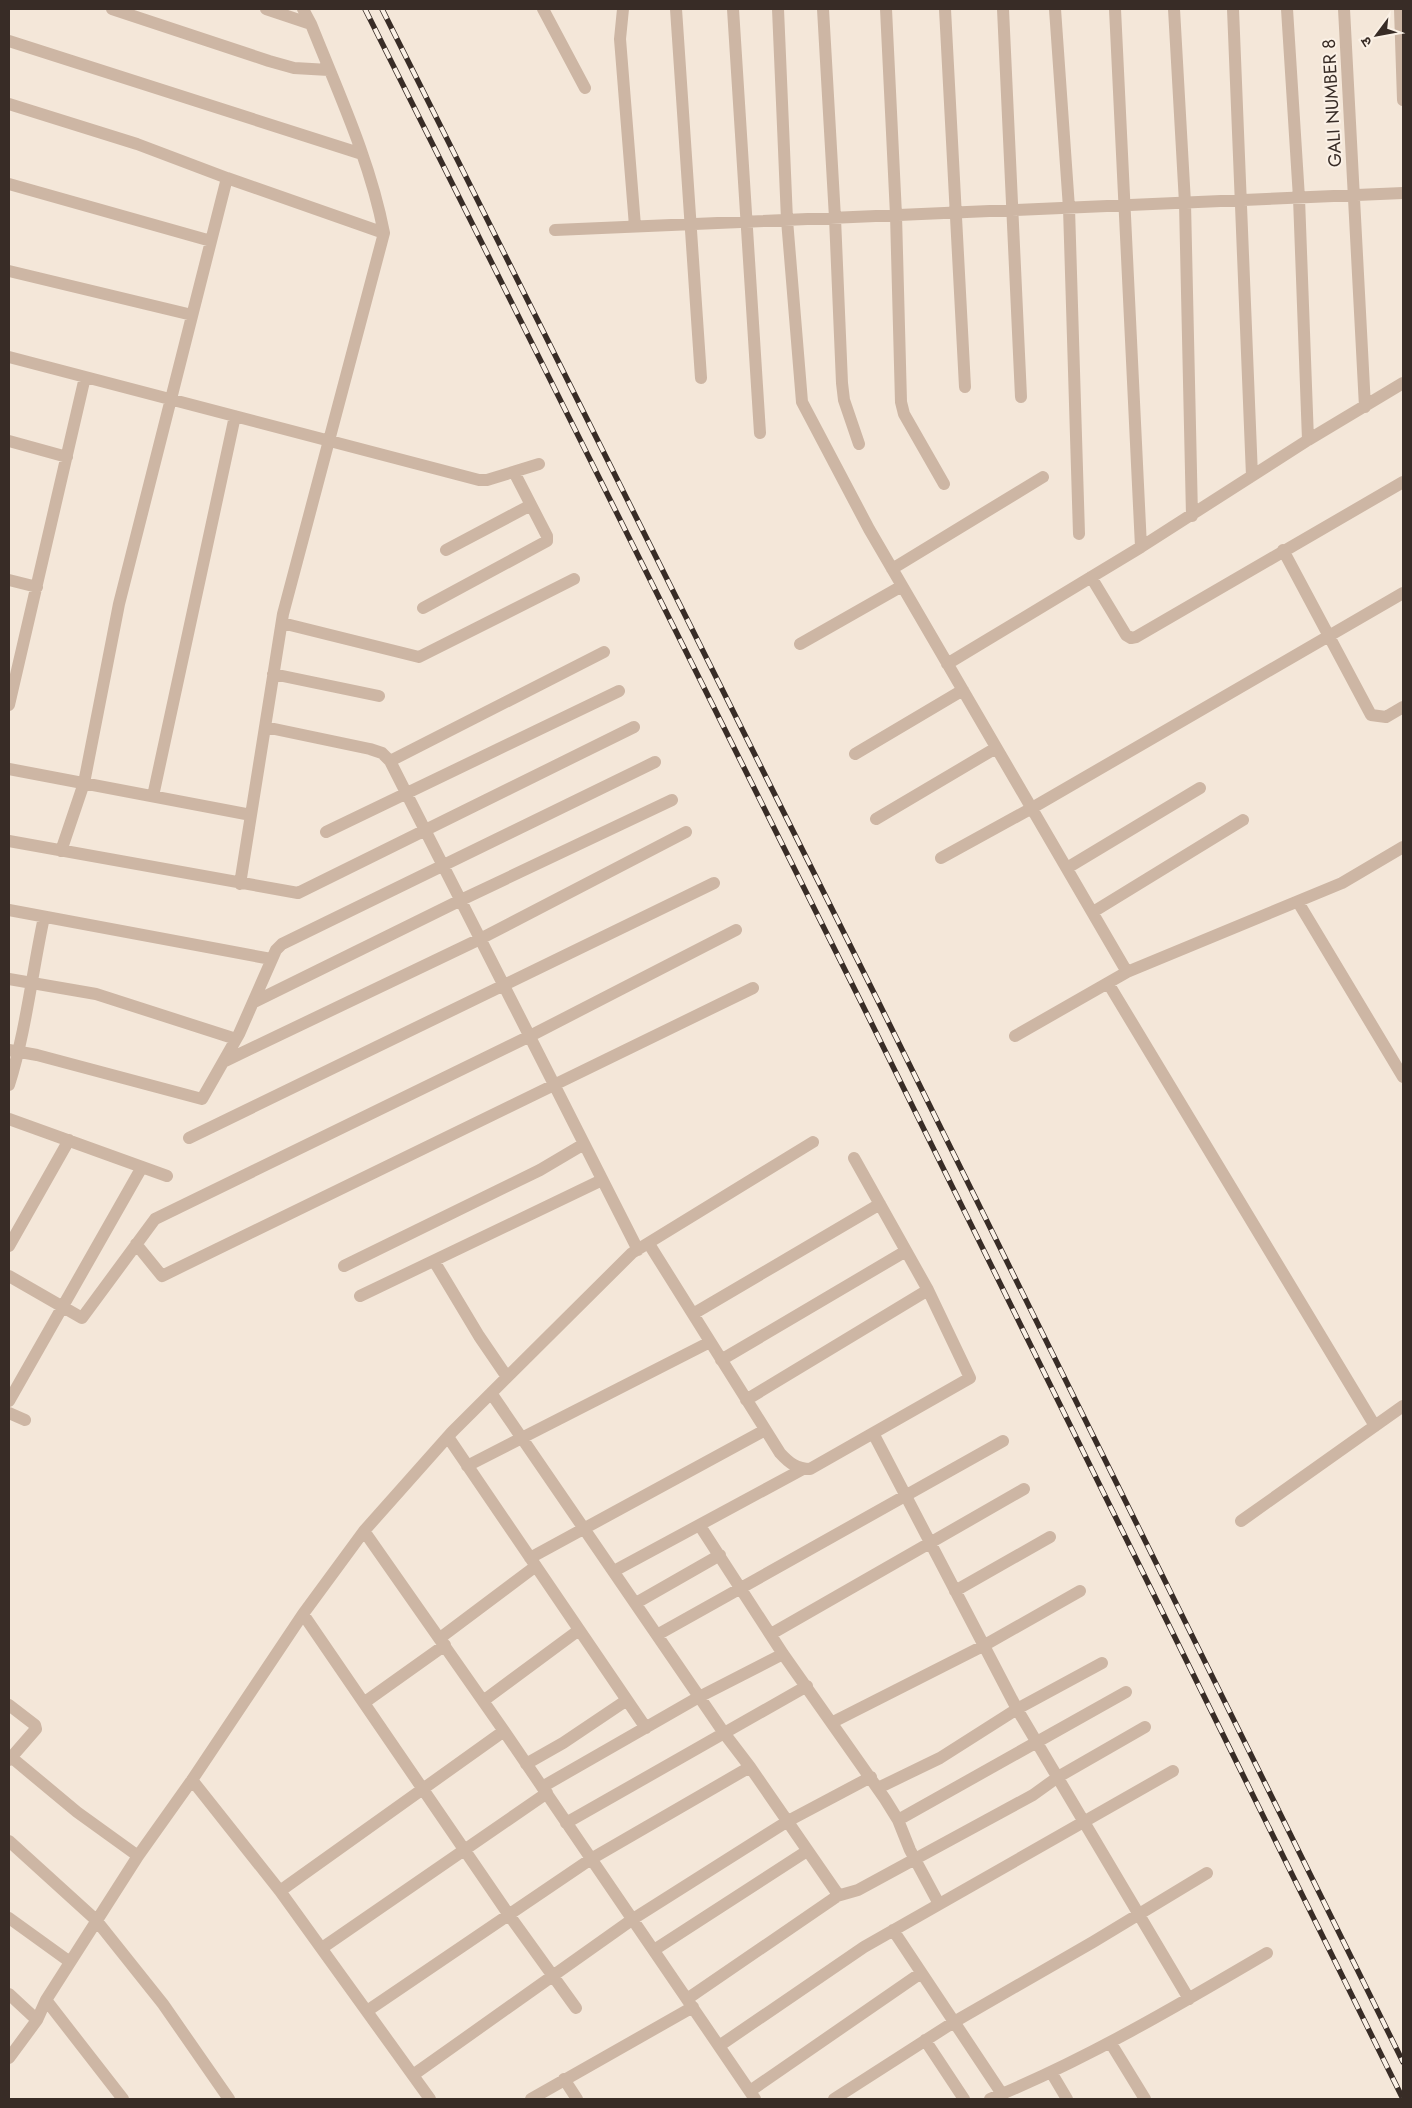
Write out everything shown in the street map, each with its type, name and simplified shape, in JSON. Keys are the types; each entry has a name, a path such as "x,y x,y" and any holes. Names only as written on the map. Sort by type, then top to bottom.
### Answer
{"street":[{"path":"112,9 294,68 330,70"},
{"path":"266,9 311,24"},
{"path":"240,884 282,623 384,233 378,205 362,154 311,24 302,9"},
{"path":"544,9 585,88"},
{"path":"622,9 620,39 635,226"},
{"path":"676,9 701,378"},
{"path":"733,9 745,222 760,433"},
{"path":"778,9 787,220 802,402 892,569 1127,972"},
{"path":"823,9 842,383 844,400 858,444"},
{"path":"886,9 896,215 901,402 904,414 944,484"},
{"path":"945,9 954,213 965,387"},
{"path":"1002,9 1021,397"},
{"path":"1055,9 1069,208 1079,534"},
{"path":"1115,9 1126,205 1141,547"},
{"path":"1174,9 1185,203 1192,516"},
{"path":"1233,9 1252,476"},
{"path":"1287,9 1299,198 1308,440"},
{"name":"GALI NUMBER 8","path":"1344,9 1365,408"},
{"path":"1400,9 1403,100"},
{"path":"9,41 362,154"},
{"path":"9,104 137,144 384,233"},
{"path":"61,851 84,783 119,604 227,178"},
{"path":"9,184 211,241"},
{"path":"555,230 1403,193"},
{"path":"9,271 192,314"},
{"path":"9,358 479,480 487,480 539,464"},
{"path":"9,705 85,377"},
{"path":"947,664 1192,516 1308,440 1365,408 1403,383"},
{"path":"153,796 235,416"},
{"path":"9,441 68,457"},
{"path":"423,608 548,541 514,472"},
{"path":"892,569 1043,477"},
{"path":"1091,577 1126,636 1130,638 1136,637 1403,482"},
{"path":"446,550 531,505"},
{"path":"1283,550 1371,715 1386,716 1403,706"},
{"path":"282,623 419,658 574,579"},
{"path":"9,580 37,587"},
{"path":"800,644 902,586"},
{"path":"940,858 1032,808 1403,593"},
{"path":"390,761 604,652"},
{"path":"273,674 379,696"},
{"path":"855,754 963,690"},
{"path":"326,832 619,691"},
{"path":"265,727 370,749 382,753 390,761 602,1180 643,1247 693,1314 780,1453 790,1464 803,1469 810,1470 970,1378 928,1290 854,1158"},
{"path":"9,841 298,893 634,727"},
{"path":"876,819 996,748"},
{"path":"14,1051 199,1100 204,1097 236,1039 254,1002 271,959 276,950 286,941 444,867 655,762"},
{"path":"9,769 251,815"},
{"path":"1067,868 1200,788"},
{"path":"254,1002 460,900 672,800"},
{"path":"1093,912 1243,820"},
{"path":"223,1062 480,939 686,832"},
{"path":"1015,1036 1127,972 1342,884 1403,847"},
{"path":"189,1138 714,883"},
{"path":"1298,902 1403,1077"},
{"path":"9,910 271,959"},
{"path":"9,1086 14,1051 44,917"},
{"path":"9,1276 82,1318 155,1219 530,1036 736,930"},
{"path":"9,979 96,994 236,1039"},
{"path":"1108,983 1375,1426"},
{"path":"136,1244 162,1276 553,1084 754,988"},
{"path":"9,1119 167,1176"},
{"path":"9,1246 69,1140"},
{"path":"9,2058 37,2020 46,2000 138,1856 192,1780 303,1614 364,1531 491,1393 643,1247 813,1142"},
{"path":"344,1266 540,1170 584,1144"},
{"path":"9,1401 142,1167"},
{"path":"360,1296 602,1180"},
{"path":"693,1314 880,1204"},
{"path":"722,1360 906,1251"},
{"path":"434,1261 479,1336 507,1377"},
{"path":"746,1400 928,1290"},
{"path":"467,1466 710,1342"},
{"path":"491,1393 524,1438 699,1697 788,1821 837,1896"},
{"path":"1240,1521 1403,1406"},
{"path":"9,1413 25,1420"},
{"path":"365,1702 442,1642 533,1562 585,1528 765,1430"},
{"path":"873,1433 1017,1709 1189,1999"},
{"path":"448,1438 646,1728"},
{"path":"657,1635 1003,1441"},
{"path":"614,1571 803,1469"},
{"path":"771,1634 1024,1489"},
{"path":"700,1526 784,1654 833,1722 898,1820 914,1858 939,1904"},
{"path":"364,1531 545,1790 752,2095 922,1973"},
{"path":"955,1591 1050,1536"},
{"path":"636,1604 720,1555"},
{"path":"833,1722 983,1646 1080,1591"},
{"path":"303,1614 509,1915 576,2008"},
{"path":"483,1700 579,1630"},
{"path":"322,1948 465,1850 545,1790 699,1697 784,1654"},
{"path":"413,2075 633,1919 788,1821 874,1783 940,1758 1017,1709 1102,1663"},
{"path":"566,1823 807,1686"},
{"path":"898,1820 1126,1692"},
{"path":"526,1764 627,1700"},
{"path":"9,1705 35,1724 36,1729 10,1758 77,1812 138,1856"},
{"path":"531,2099 690,2003 837,1896 852,1893 1033,1795 1058,1777 1145,1727"},
{"path":"280,1890 424,1790 504,1731"},
{"path":"367,2011 591,1859 750,1767"},
{"path":"719,2046 864,1947 1173,1771"},
{"path":"192,1780 280,1890 430,2099"},
{"path":"9,1841 96,1920 163,2004 229,2099"},
{"path":"654,1950 808,1851"},
{"path":"834,2099 954,2022 1093,1942 1207,1873"},
{"path":"9,1918 70,1962"},
{"path":"893,1930 1002,2094"},
{"path":"990,2099 1002,2094 1019,2094 1051,2072 1189,1999 1267,1953"},
{"path":"9,1994 37,2020"},
{"path":"46,2000 123,2099"},
{"path":"925,2040 964,2099"},
{"path":"1110,2042 1144,2099"},
{"path":"1051,2072 1067,2099"},
{"path":"564,2079 577,2099"}],"railway":[{"path":"365,9 863,1006 1403,2099"},
{"path":"382,9 877,999 1403,2062"}]}
